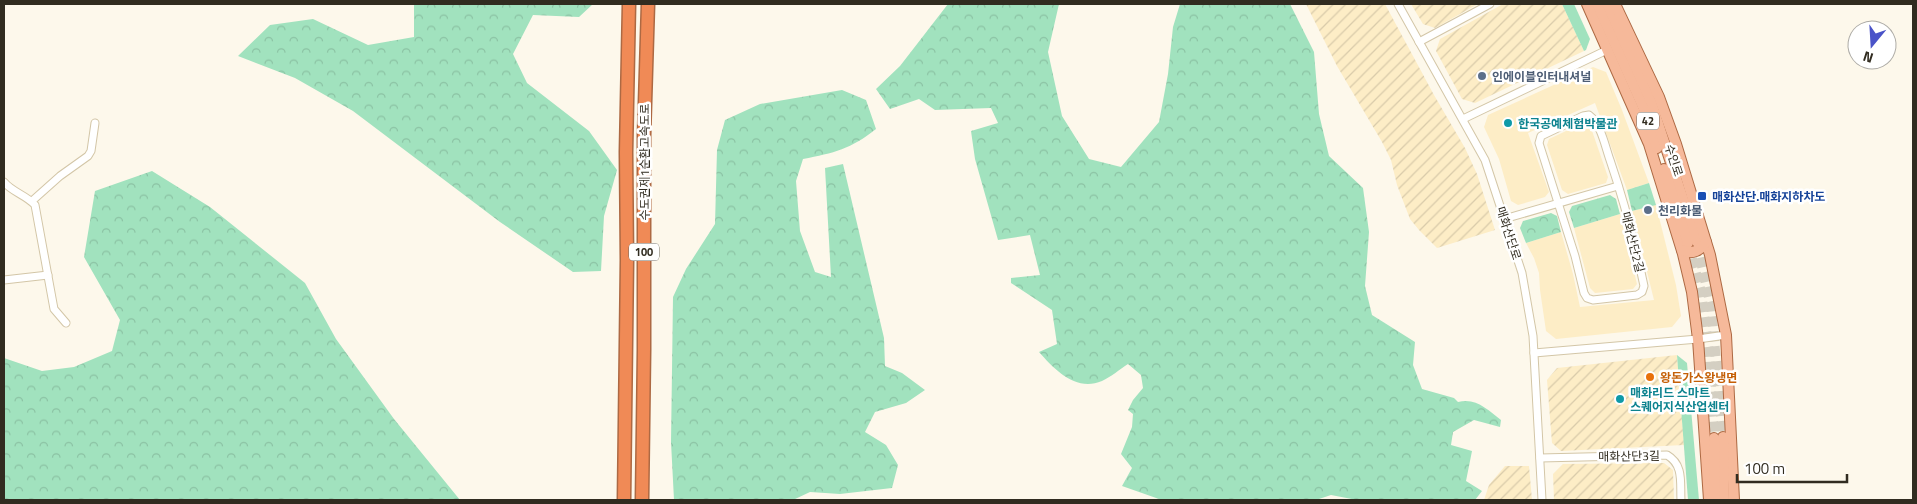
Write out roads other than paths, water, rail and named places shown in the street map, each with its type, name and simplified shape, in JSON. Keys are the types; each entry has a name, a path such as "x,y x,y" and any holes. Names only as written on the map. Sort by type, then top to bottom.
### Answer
{"highway":[{"name":"수도권제1순환고속도로","path":"624,500 627,260 626,152 630,4"},
{"name":"수도권제1순환고속도로","path":"642,500 644,136 648,4"}],"main road":[{"path":"1587,4 1693,244 1726,335 1734,500"},
{"name":"수인로","path":"1597,4 1644,109 1693,244"},
{"name":"수인로","path":"1607,4 1651,102 1693,244"},
{"path":"1615,4 1659,97 1676,144 1693,244 1692,292 1698,339 1709,500"},
{"path":"1715,500 1718,437 1724,500"}],"street":[{"name":"매화산단로","path":"1398,4 1485,160 1522,273 1530,314 1534,353 1542,500"},
{"path":"1419,42 1490,4"},
{"path":"1463,120 1607,50"},
{"name":"매화산단2길","path":"1589,115 1595,119 1633,236 1644,286 1642,292 1638,295 1593,300 1587,298 1584,293 1576,256 1558,203 1539,139 1541,136 1589,115"},
{"path":"32,201 60,176 88,156 91,151 95,123"},
{"path":"4,182 9,187 27,196 35,204 54,309 66,323"},
{"path":"1504,219 1618,186"},
{"path":"4,280 48,275"},
{"path":"1534,353 1726,335"},
{"name":"매화산단3길","path":"1540,458 1667,455 1675,459 1679,464 1681,500"}],"tunnel":[{"path":"1697,243 1711,307 1723,437"},
{"path":"1688,244 1701,292 1709,352 1714,438"}],"place":[{"name":"인에이블인터내셔널","path":"1482,76"},
{"name":"한국공예체험박물관","path":"1508,123"},
{"name":"매화산단.매화지하차도","path":"1702,196"},
{"name":"천리화물","path":"1648,210"},
{"name":"왕돈가스왕냉면","path":"1650,377"},
{"name":"매화리드 스마트 스퀘어지식산업센터","path":"1620,399"}]}
